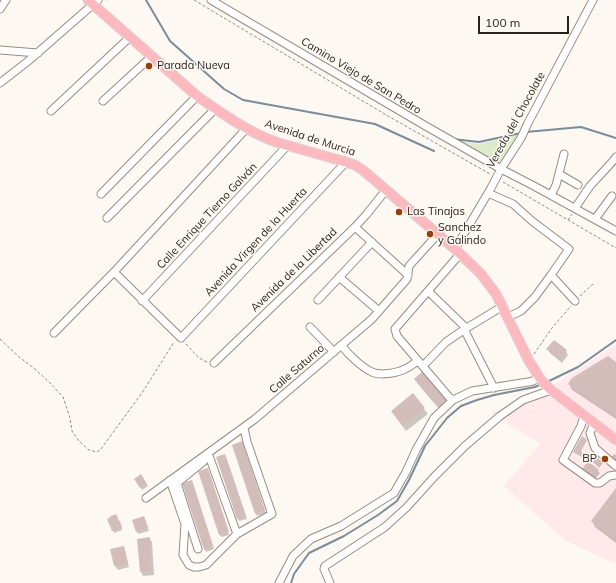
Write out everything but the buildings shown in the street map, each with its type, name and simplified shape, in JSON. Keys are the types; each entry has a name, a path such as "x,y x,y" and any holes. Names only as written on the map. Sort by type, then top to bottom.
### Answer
{"main road":[{"name":"Avenida de Murcia","path":"93,2 197,96 246,129 268,140 346,162 355,165 364,171 438,234 487,281 503,306 529,361 540,378 584,416 616,440"}],"street":[{"path":"0,9 6,0"},
{"name":"Camino Viejo de San Pedro","path":"211,0 501,170 616,230"},
{"name":"Vereda del Chocolate","path":"420,363 397,336 395,329 428,291 458,252 496,178 521,138 593,0"},
{"path":"0,84 38,53 93,2"},
{"path":"51,111 130,37"},
{"path":"0,50 38,53"},
{"path":"103,102 152,56"},
{"path":"101,194 197,96"},
{"path":"107,218 215,109"},
{"path":"54,333 114,272 246,129"},
{"name":"Calle Enrique Tierno Galván","path":"142,301 287,146"},
{"path":"551,195 556,185 564,154"},
{"path":"575,208 590,186 616,157"},
{"name":"Avenida Virgen de la Huerta","path":"180,337 346,162"},
{"path":"559,174 578,185"},
{"name":"Avenida de la Libertad","path":"214,363 355,227 386,190"},
{"path":"488,193 513,204 532,221 569,249 535,297 521,311 508,317"},
{"path":"595,219 612,196"},
{"path":"355,227 408,275"},
{"name":"Calle Saturno","path":"146,498 170,480 209,455 244,428 372,319 407,279 409,266 438,234"},
{"path":"318,300 372,242"},
{"path":"114,272 180,337"},
{"path":"551,275 575,301"},
{"path":"339,277 379,311"},
{"path":"428,291 464,326 494,388"},
{"path":"341,345 360,364 372,372 384,375 394,373 420,363 446,342 503,306"},
{"path":"310,327 334,352"},
{"path":"420,363 453,400"},
{"path":"279,583 293,556 311,539 341,526 394,493 434,418 453,400 472,391 528,382 540,378"},
{"path":"330,583 324,568 325,566 385,527 407,507 434,476 465,446 500,416 523,400 550,388"},
{"path":"584,416 581,426 563,460 595,483 600,483 609,476 616,475"},
{"path":"594,423 590,434 594,448 616,466"},
{"path":"170,480 185,524 183,554 189,565 199,567 206,564 237,534 272,514 247,442 244,428"},
{"path":"198,549 177,483 209,455 237,534"}],"path":[{"path":"194,0 388,116 616,248"},
{"path":"529,361 552,328 575,301 593,284"},
{"path":"0,340 19,358 50,383 63,397 70,418 72,431 79,441 89,450 97,452 101,449 144,390 180,337 195,355 205,362 214,363"}],"shaded area":[{"path":"616,345 615,564 565,540 504,486 540,444 491,413 532,399"}],"green space":[{"path":"520,134 498,167 451,140 479,144"}],"waterway":[{"path":"146,0 170,41 224,89 243,100 375,124 434,151"},
{"path":"526,132 581,127 616,138"},
{"path":"453,139 479,142 521,133"},
{"path":"547,382 578,367 616,340"},
{"path":"291,583 294,574 309,553 344,536 378,515 397,501 425,446 447,418 461,406 494,395 535,387 541,384"}],"place":[{"name":"Parada Nueva","path":"149,66"},
{"name":"Las Tinajas","path":"399,212"},
{"name":"Sanchez y Galindo","path":"430,234"},
{"name":"BP","path":"605,459"}]}
